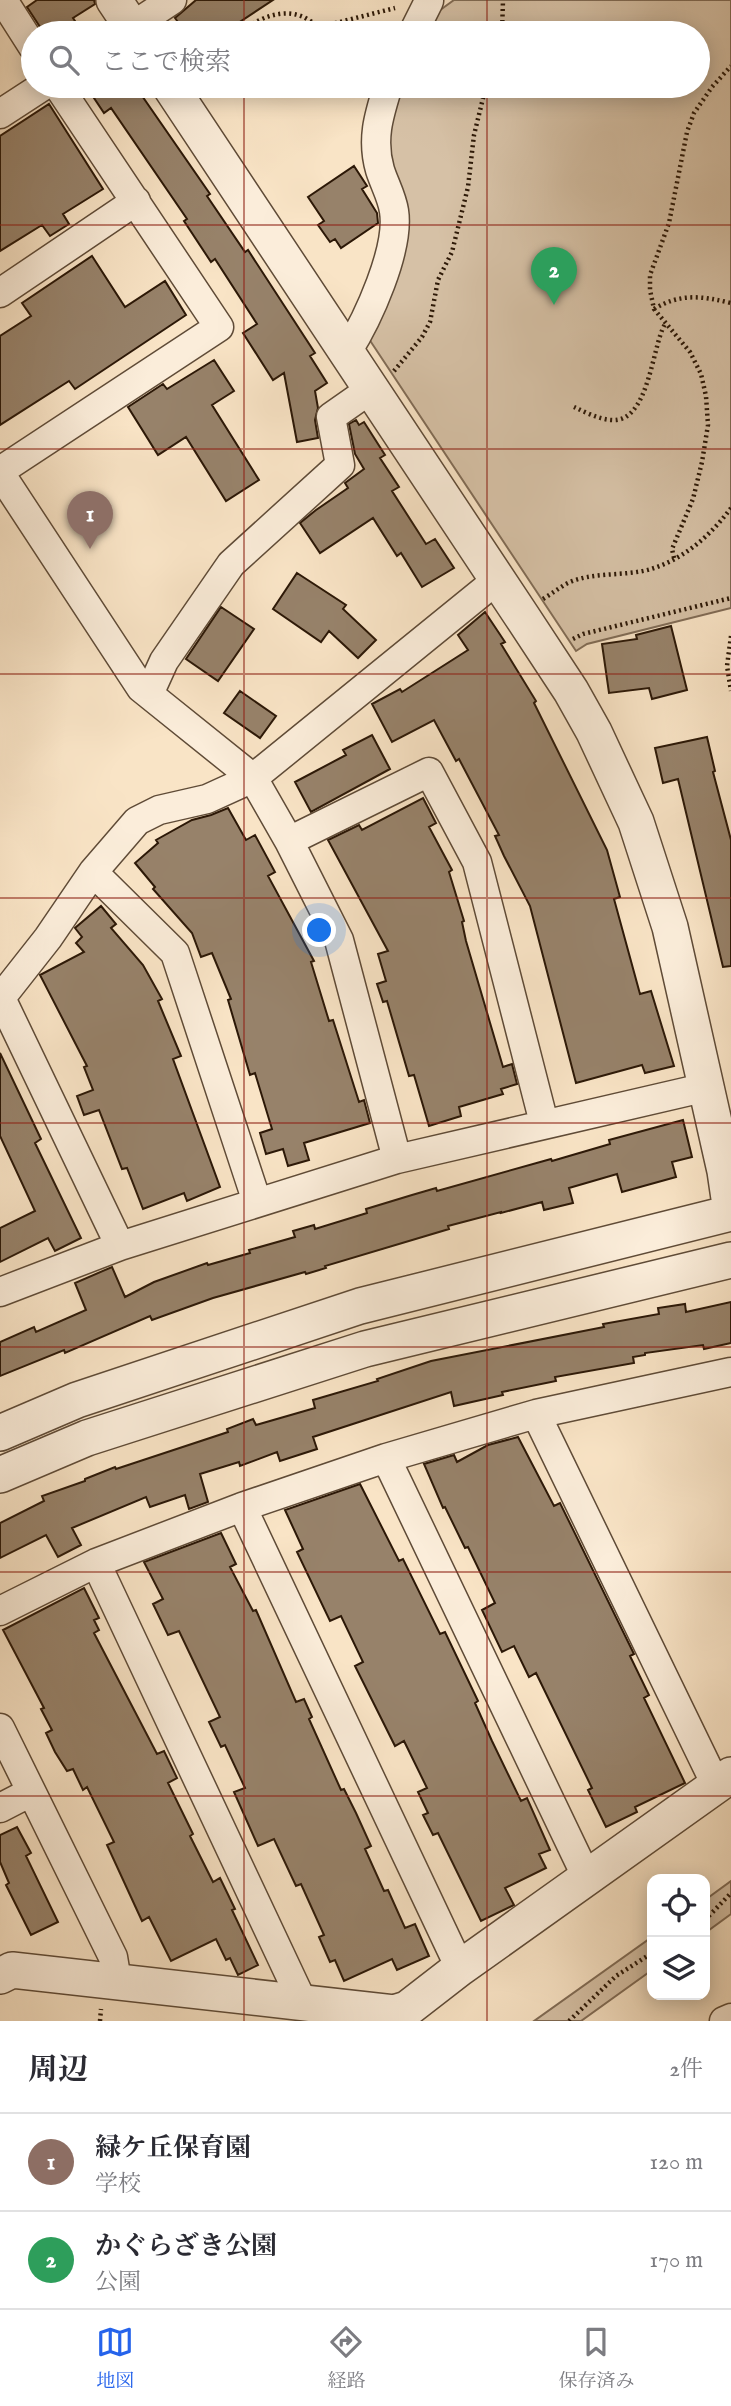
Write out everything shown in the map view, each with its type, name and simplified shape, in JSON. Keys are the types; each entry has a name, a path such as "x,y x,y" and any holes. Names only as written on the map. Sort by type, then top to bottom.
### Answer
{"street":[{"path":"3,0 21,28"},
{"path":"130,21 172,0"},
{"path":"419,21 429,1"},
{"path":"0,114 25,98"},
{"path":"66,98 219,327 0,472 141,688 253,778 289,841 339,940 397,1160"},
{"path":"0,1433 77,1400 360,1306 731,1212 725,1171 670,927 636,822 588,722 522,614 178,98"},
{"path":"347,352 361,331 392,248 394,210 375,144 384,98"},
{"path":"0,293 136,201"},
{"path":"149,694 164,661 231,564 340,465 331,417 371,389"},
{"path":"120,1246 1,999 48,938 93,872 138,821 159,810 207,799 253,778 498,579"},
{"path":"289,841 429,772 477,862 544,1123"},
{"path":"93,872 175,953 257,1202"},
{"path":"0,1292 120,1246 397,1160 544,1123 707,1087"},
{"path":"0,1475 87,1438 365,1349 731,1261"},
{"path":"0,1611 96,1563 242,1507 386,1458 536,1414 731,1372"},
{"path":"0,1976 12,1970 394,2013 408,2009 460,1968 723,1780 536,1414"},
{"path":"386,1458 587,1878"},
{"path":"242,1507 460,1968"},
{"path":"96,1563 303,2003"},
{"path":"0,1728 113,1957 117,1981"},
{"path":"0,1808 31,1793"},
{"path":"724,2021 731,2018"}],"path":[{"path":"502,21 503,0"},
{"path":"345,21 429,1"},
{"path":"257,21 272,15 300,15 310,21"},
{"path":"710,90 731,66"},
{"path":"371,389 408,357 430,322 438,280 452,252 468,187 474,135 483,98"},
{"path":"674,558 673,549 693,499 702,462 708,425 706,396 701,374 690,352 654,309 650,275 668,223 687,132 694,113 704,98"},
{"path":"654,309 685,296 731,303"},
{"path":"573,407 611,420 626,416 650,380 658,335 665,324"},
{"path":"522,614 568,583 651,569 674,558 708,535 731,508"},
{"path":"564,645 583,634 731,598"},
{"path":"731,636 727,666 731,691"},
{"path":"710,1915 731,1893"},
{"path":"569,2021 616,1976 647,1956"}],"shaded area":[{"path":"454,0 731,0 731,608 587,644 576,651 365,333 389,276 384,149 395,98 710,98 710,21 429,21"},
{"path":"731,1881 731,1914 710,1929 710,1896"},
{"path":"647,1941 647,1974 581,2021 534,2021"}],"building":[{"path":"37,0 94,0 95,4 73,18 75,21 36,21 27,7"},
{"path":"196,0 273,0 241,21 177,21 175,18"},
{"path":"94,98 144,98 210,194 207,196 245,252 248,250 315,353 310,356 327,383 315,391 318,438 297,442 284,373 273,380 243,333 257,324 215,259 211,262 184,221 187,219 111,108 104,113"},
{"path":"49,104 103,189 63,214 69,224 50,236 42,225 0,251 0,136"},
{"path":"354,166 367,186 362,189 377,213 378,223 341,248 335,239 330,242 318,225 324,221 308,197"},
{"path":"92,256 125,307 165,281 186,315 75,389 69,381 0,425 0,336 31,316 22,303"},
{"path":"214,360 234,391 212,405 259,480 226,501 186,437 158,455 128,407 163,384 167,389"},
{"path":"356,420 359,425 364,422 385,455 380,458 399,487 392,491 426,544 435,539 454,568 422,587 401,553 397,556 373,518 320,553 300,523 348,488 345,483 364,469 355,454 349,424"},
{"path":"297,573 346,605 343,609 376,640 358,658 329,631 321,642 273,609"},
{"path":"221,607 254,629 218,681 186,659"},
{"path":"485,612 505,642 501,644 536,701 534,703 607,850 620,897 614,899 640,994 651,991 674,1066 645,1073 642,1065 576,1083 530,906 495,836 499,835 459,759 456,761 434,720 392,742 372,704 400,689 402,692 468,650 458,635"},
{"path":"671,626 687,690 652,699 649,688 609,693 602,644 637,639 636,635"},
{"path":"240,691 276,716 260,738 224,713"},
{"path":"372,735 390,769 311,812 295,782 346,755 343,750"},
{"path":"707,737 731,840 731,966 723,967 678,779 663,783 655,748"},
{"path":"423,798 436,823 429,827 452,870 449,872 464,921 466,941 503,1067 512,1064 517,1084 501,1089 503,1094 459,1107 461,1116 429,1126 414,1075 409,1076 387,1001 383,1002 377,984 386,981 378,954 388,951 328,840 359,825 362,830"},
{"path":"228,808 246,840 255,835 275,872 268,876 314,961 311,962 329,1021 333,1020 359,1102 364,1100 370,1123 304,1143 309,1160 288,1166 283,1149 266,1154 260,1133 272,1129 255,1073 250,1075 228,1000 231,999 212,953 201,957 192,933 153,889 155,887 135,863 158,843 156,840 192,820"},
{"path":"101,906 116,924 111,928 143,965 162,999 158,1001 181,1056 173,1059 220,1187 187,1201 184,1193 143,1209 127,1168 122,1169 99,1110 84,1115 77,1096 93,1090 84,1067 87,1066 40,975 84,952 76,943 82,937 75,928"},
{"path":"0,1053 41,1139 35,1143 81,1238 55,1251 48,1238 0,1262 0,1228 35,1211 0,1136"},
{"path":"683,1120 692,1157 672,1162 676,1177 622,1192 617,1174 569,1188 573,1203 544,1210 542,1202 448,1226 449,1229 325,1266 326,1268 213,1298 152,1320 150,1316 65,1353 64,1350 0,1376 0,1342 34,1327 36,1332 86,1310 75,1283 112,1267 125,1297 154,1282 207,1263 208,1265 250,1253 249,1250 295,1237 293,1231 314,1225 315,1229 367,1213 366,1209 412,1195 436,1188 437,1191 551,1159 552,1161 610,1144 609,1140"},
{"path":"731,1302 731,1343 704,1349 703,1345 645,1353 633,1357 634,1363 555,1377 556,1381 502,1392 503,1395 454,1406 451,1392 313,1437 317,1449 280,1461 277,1452 240,1466 239,1462 200,1474 208,1502 189,1509 185,1495 150,1507 146,1497 72,1528 81,1545 58,1557 46,1535 0,1558 0,1523 44,1501 42,1496 115,1467 116,1469 228,1432 227,1429 253,1419 256,1425 315,1408 313,1400 378,1381 377,1379 431,1361 604,1327 603,1324 659,1314 658,1308 685,1304 686,1312"},
{"path":"518,1437 554,1506 560,1503 634,1654 630,1656 649,1695 644,1698 685,1783 635,1807 637,1812 606,1827 588,1790 592,1788 536,1673 529,1677 514,1646 502,1652 482,1610 495,1603 468,1547 465,1548 445,1507 443,1508 424,1464 454,1455 457,1462 488,1445"},
{"path":"360,1484 399,1561 403,1559 440,1634 445,1632 478,1701 475,1703 492,1741 521,1801 527,1798 550,1850 539,1854 546,1868 505,1888 514,1905 481,1921 438,1833 433,1835 423,1815 428,1813 418,1792 427,1788 404,1741 395,1746 355,1666 363,1662 341,1616 330,1621 297,1552 303,1549 285,1510"},
{"path":"221,1533 236,1564 230,1567 253,1611 256,1610 296,1702 304,1699 312,1717 309,1719 341,1790 344,1789 356,1813 371,1846 365,1849 384,1891 388,1890 405,1928 415,1924 429,1956 397,1970 392,1959 344,1981 335,1960 330,1962 319,1937 324,1935 301,1884 296,1886 274,1839 258,1846 234,1792 245,1788 225,1745 221,1747 209,1722 220,1717 179,1631 168,1635 153,1604 163,1599 144,1562"},
{"path":"84,1588 99,1618 94,1620 99,1630 94,1633 157,1754 164,1751 177,1778 168,1783 193,1834 190,1836 213,1882 220,1878 258,1965 238,1975 230,1958 226,1960 216,1939 171,1961 149,1917 142,1921 107,1845 114,1842 87,1787 83,1790 73,1769 67,1771 55,1752 46,1733 52,1730 41,1709 44,1708 3,1630"},
{"path":"17,1827 31,1853 26,1856 58,1922 31,1935 6,1885 9,1883 0,1862 0,1835"}],"place":[{"name":"かぐらざき公園","path":"554,305"},
{"name":"緑ケ丘保育園","path":"90,549"}]}
